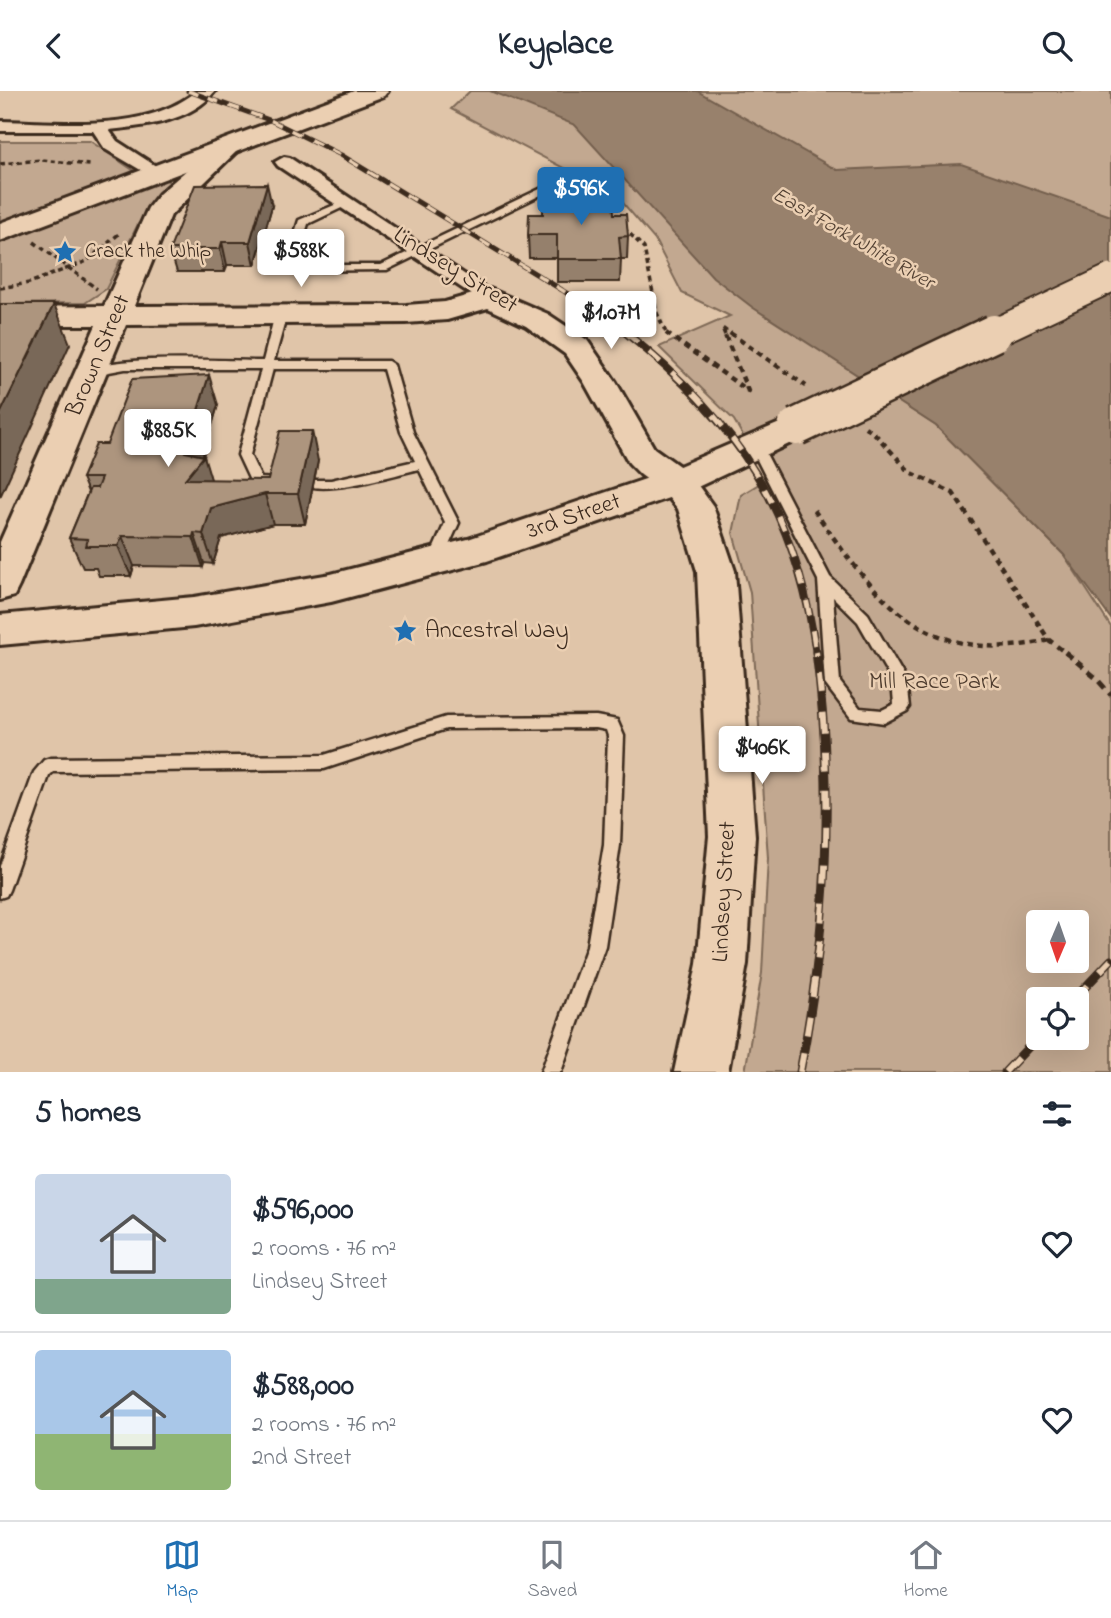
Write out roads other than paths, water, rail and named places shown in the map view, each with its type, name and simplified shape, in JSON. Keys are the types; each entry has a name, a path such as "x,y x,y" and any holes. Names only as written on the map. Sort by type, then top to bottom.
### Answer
{"main road":[{"path":"0,233 376,91"},
{"name":"Brown Street","path":"0,586 93,372 107,302 169,200 228,148"},
{"name":"3rd Street","path":"0,630 194,613 331,588 474,551 676,482 1111,278"},
{"path":"0,316 107,302 281,314 407,314 447,311 490,298"},
{"name":"Lindsey Street","path":"490,298 537,320 576,347 600,382 641,455 653,467 676,482 695,506 716,571 732,836 722,964 701,1072"}],"street":[{"path":"0,126 98,126 152,119 181,109 207,91"},
{"path":"98,126 111,145 156,174"},
{"name":"Lindsey Street","path":"284,162 490,298"}],"lane":[{"path":"347,203 303,222 289,268 383,268 542,191"},
{"path":"281,314 244,455 257,482 282,482"},
{"path":"93,372 125,365 388,365 407,432 452,523 435,561"},
{"path":"755,444 825,580 863,618 900,681 902,707 884,717 856,714 833,684 825,580"},
{"path":"313,484 331,484 423,464"},
{"path":"0,890 42,772 50,765 324,762 446,723 596,722 611,725 616,736 612,845 596,946 551,1072"}],"water":[{"name":"East Fork White River","path":"490,91 697,91 837,170 961,164 1111,216 1111,619 1064,555 936,426 752,307 713,277 575,125"}],"railway":[{"path":"188,91 272,121 341,155 562,290 629,335"},
{"path":"626,333 700,401 730,436 756,474 777,513 794,556 807,603 816,654"},
{"path":"800,1072 817,967 825,863 825,758 816,652"},
{"path":"1085,987 1111,960"},
{"path":"1005,1072 1026,1050"}],"place":[{"name":"Crack the Whip","path":"65,252"},
{"name":"Ancestral Way","path":"405,631"}],"park label":[{"name":"Mill Race Park","path":"934,682"}]}
